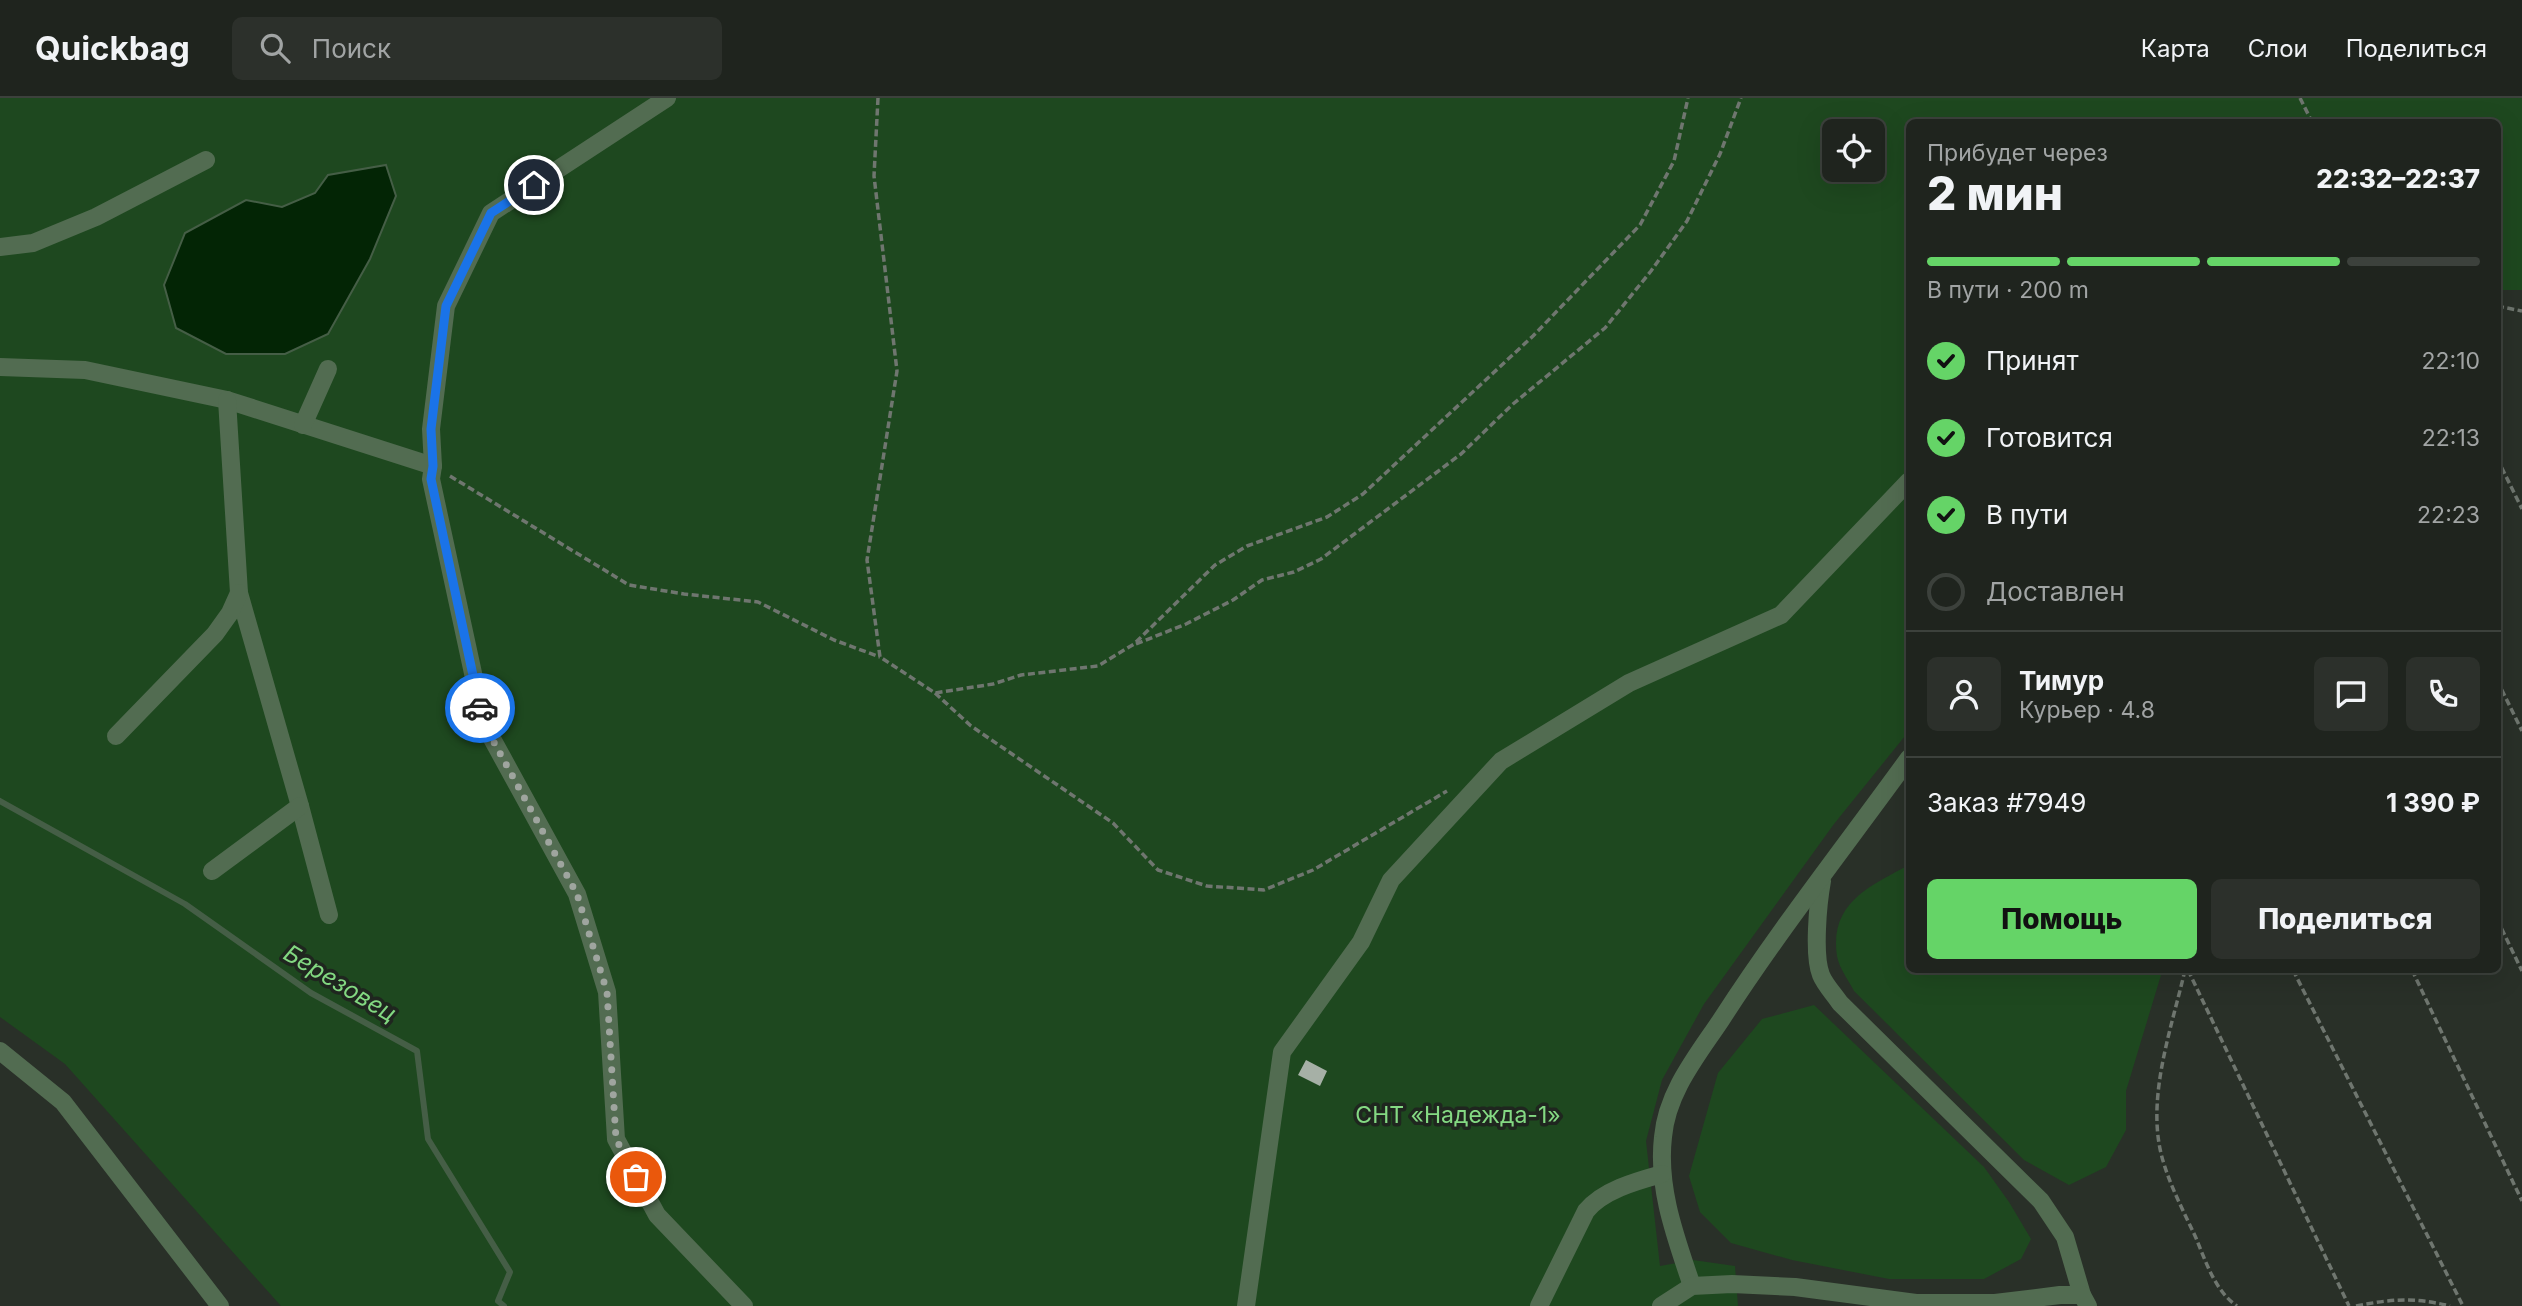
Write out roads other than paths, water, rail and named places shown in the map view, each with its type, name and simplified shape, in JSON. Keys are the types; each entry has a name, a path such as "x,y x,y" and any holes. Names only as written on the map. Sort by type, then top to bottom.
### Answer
{"street":[{"path":"667,98 491,213 446,306 431,429 431,479 484,724 577,894 607,992 616,1139 657,1215 744,1306"},
{"path":"0,247 33,243 96,217 206,160"},
{"path":"0,367 85,370 227,400 433,466"},
{"path":"303,425 328,369"},
{"path":"227,400 239,593 329,915"},
{"path":"1246,1306 1282,1052 1361,942 1391,880 1501,761 1629,683 1781,615 1906,484"},
{"path":"116,736 215,634 230,613 239,593"},
{"path":"1692,1286 1673,1228 1662,1174 1663,1136 1672,1099 1760,959 1906,762"},
{"path":"212,871 300,806"},
{"path":"1823,876 1818,903 1817,935 1821,974 1840,1003 2041,1201 2065,1237 2085,1301"},
{"path":"0,1051 63,1101 220,1306"},
{"path":"1539,1306 1593,1202 1662,1174"},
{"path":"1661,1306 1692,1286 1731,1284 1795,1287 1916,1303 1995,1303 2060,1295 2085,1301"}],"waterway":[{"name":"Березовец","path":"0,801 185,904 311,993 417,1051 428,1139 510,1272 498,1301 504,1306"}],"park label":[{"name":"СНТ «Надежда-1»","path":"1458,1115"}]}
